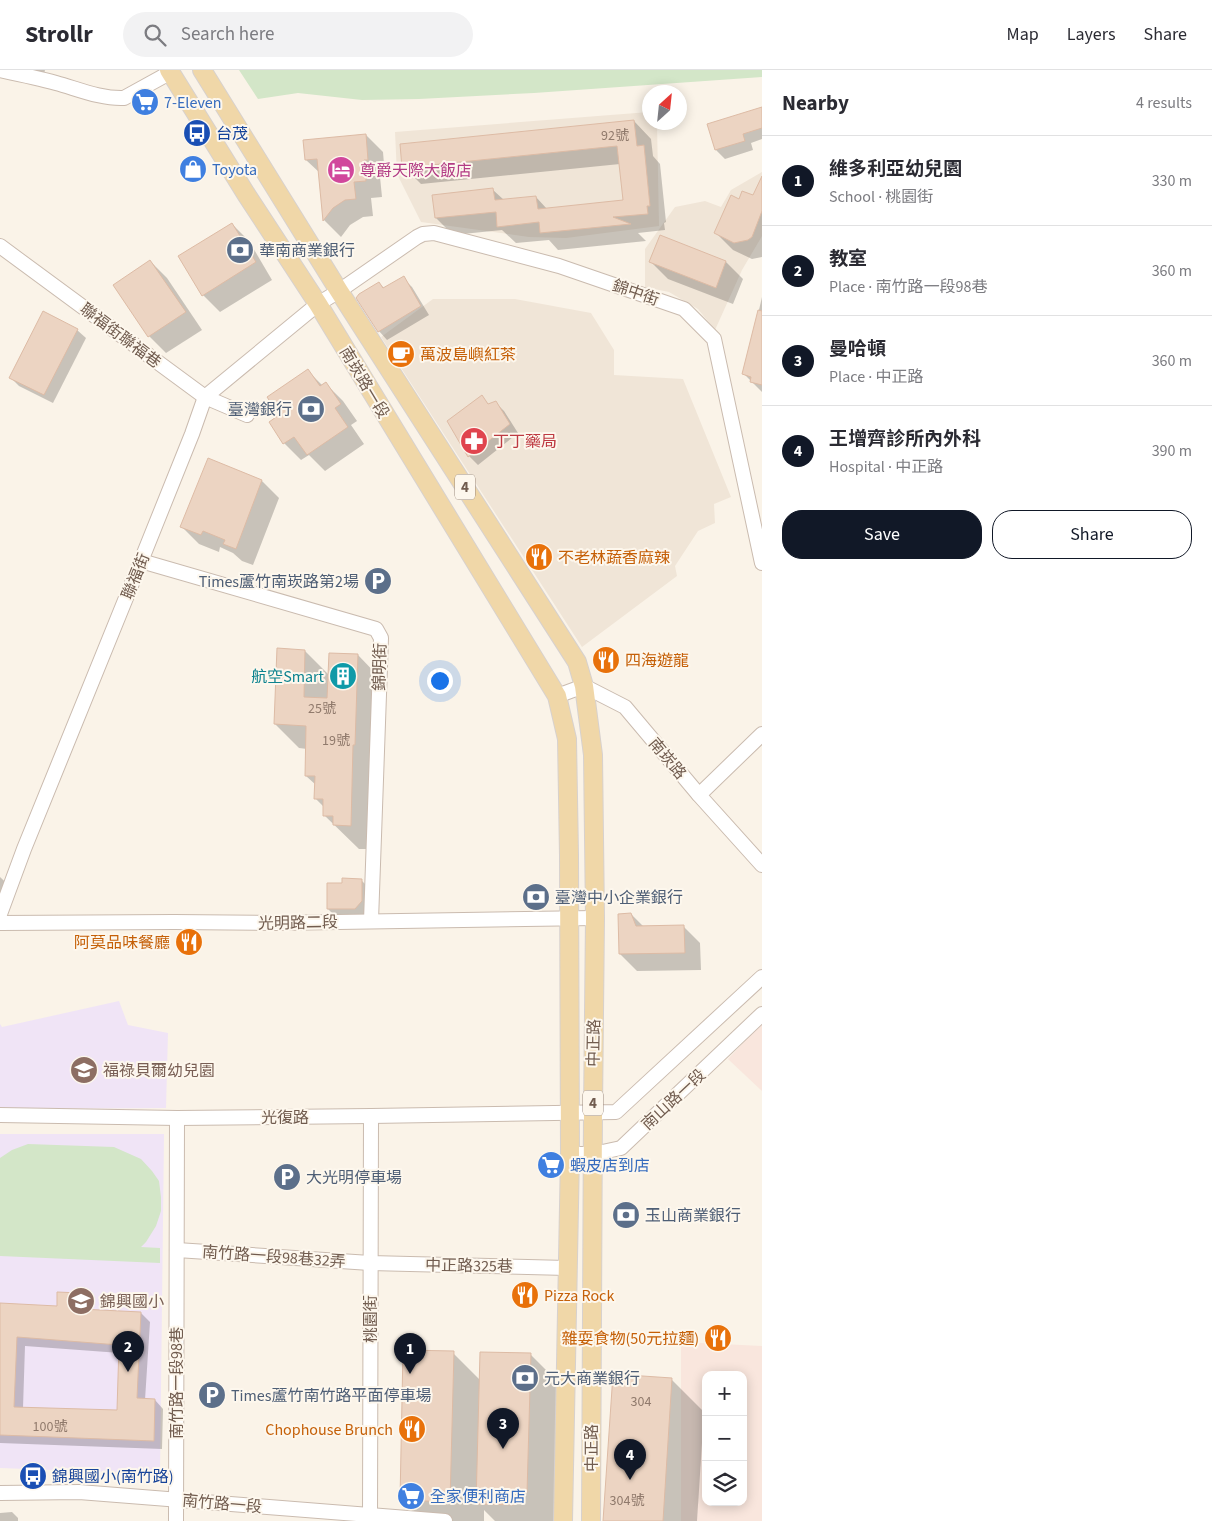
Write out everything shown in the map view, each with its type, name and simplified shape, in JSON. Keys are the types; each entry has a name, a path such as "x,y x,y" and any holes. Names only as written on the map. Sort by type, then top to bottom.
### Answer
{"main road":[{"name":"南崁路一段","path":"202,70 339,291 577,662 584,686"},
{"name":"南崁路一段","path":"170,71 246,194 318,304 557,696"},
{"name":"中正路","path":"584,686 593,755 595,918 591,1521"},
{"name":"中正路","path":"557,696 567,739 569,917 570,1154 563,1521"}],"street":[{"path":"0,70 116,98 124,98 170,71"},
{"name":"錦中街","path":"339,291 417,237 423,234 434,233 559,266 684,309 714,339 762,563"},
{"name":"聯福街聯福巷","path":"0,246 205,397 247,415"},
{"path":"205,397 318,304 339,291"},
{"name":"聯福街","path":"0,914 24,849 192,434 205,397"},
{"name":"錦明街","path":"141,561 376,629 381,638 371,921"},
{"path":"557,696 584,686"},
{"name":"南崁路","path":"584,686 625,707 699,795 762,865"},
{"path":"699,795 762,734"},
{"name":"光明路二段","path":"0,923 276,923 595,918"},
{"name":"南山路一段","path":"570,1112 616,1112 762,977"},
{"name":"南山路一段","path":"570,1154 592,1154 621,1148 762,1014"},
{"name":"光復路","path":"0,1115 177,1118 570,1112"},
{"name":"桃園街","path":"370,1518 371,1116"},
{"name":"南竹路一段98巷","path":"176,1521 177,1118"},
{"name":"南竹路一段98巷32弄","path":"177,1250 370,1263"},
{"name":"中正路325巷","path":"370,1263 567,1268"},
{"name":"南竹路一段","path":"0,1493 79,1492 176,1499 370,1518 445,1521"}],"shaded area":[{"path":"642,113 642,130 657,130 659,226 566,238 529,237 421,222 397,174 395,132"},
{"path":"762,172 762,236 742,270 715,330 698,309 669,292 645,287 645,249 675,207 705,201 721,207 731,190"},
{"path":"433,299 515,299 591,313 614,350 614,375 683,379 731,497 714,504 715,523 698,531 675,566 677,576 582,647 381,337"},
{"name":"福祿貝爾幼兒園","path":"119,1001 128,1025 168,1033 166,1108 0,1109 0,1024 2,1027"},
{"path":"762,1023 762,1091 728,1059"},
{"name":"錦興國小","path":"0,1134 164,1134 160,1474 0,1468"},
{"path":"681,1342 762,1346 762,1521 681,1521"}],"green space":[{"path":"239,70 762,70 762,77 534,93 362,100 298,93 258,99"},
{"path":"28,1144 114,1147 141,1159 159,1181 161,1211 156,1226 141,1247 160,1248 160,1263 0,1256 0,1158 12,1150"}],"building":[{"path":"762,107 762,128 743,134 745,141 715,150 707,124"},
{"path":"634,120 637,146 644,145 650,206 647,206 648,214 613,217 631,224 540,233 539,222 497,227 496,212 435,218 432,195 493,188 495,200 536,196 538,209 623,200 617,146 402,168 400,144"},
{"name":"尊爵天際大飯店","path":"366,134 368,160 364,160 366,181 354,182 356,199 345,200 333,208 323,221 317,159 305,160 303,140"},
{"path":"762,176 762,211 752,237 748,240 734,243 714,233 731,195 739,199 742,191 753,195"},
{"path":"232,223 256,262 202,296 178,256"},
{"path":"660,235 726,261 716,288 649,262"},
{"path":"150,260 186,312 148,337 113,285"},
{"path":"404,276 421,306 378,332 356,298 359,294 379,282 383,288"},
{"path":"758,310 762,311 762,385 750,382 751,377 742,374"},
{"path":"43,311 78,329 44,395 9,378"},
{"path":"308,369 320,386 326,382 341,404 335,408 348,427 307,455 294,437 283,444 269,422 279,415 267,397"},
{"name":"丁丁藥局","path":"482,395 488,404 496,401 510,424 468,457 447,421"},
{"path":"208,458 262,480 236,549 223,544 225,540 203,531 201,535 180,527"},
{"path":"277,648 305,650 304,697 327,698 329,653 358,654 351,826 333,825 333,816 323,816 323,799 314,799 315,776 305,776 306,726 274,724"},
{"path":"342,878 362,879 362,901 355,909 327,909 327,883 342,883"},
{"path":"631,913 636,926 684,925 685,953 619,954 618,914"},
{"path":"57,1292 80,1293 80,1309 141,1312 137,1398 155,1399 154,1441 0,1435 0,1303 57,1306","holes":["17,1337 119,1345 117,1410 14,1407"]},
{"path":"403,1350 454,1351 450,1502 400,1500"},
{"path":"480,1352 531,1353 527,1493 514,1492 514,1505 476,1504"},
{"path":"613,1374 672,1378 663,1521 603,1521"}],"place":[{"name":"7-Eleven","path":"145,102"},
{"name":"台茂","path":"197,133"},
{"name":"Toyota","path":"193,169"},
{"name":"尊爵天際大飯店","path":"341,170"},
{"name":"華南商業銀行","path":"240,250"},
{"name":"萬波島嶼紅茶","path":"401,354"},
{"name":"臺灣銀行","path":"311,409"},
{"name":"丁丁藥局","path":"474,441"},
{"name":"不老林蔬香麻辣","path":"539,557"},
{"name":"Times蘆竹南崁路第2場","path":"378,581"},
{"name":"四海遊龍","path":"606,660"},
{"name":"航空Smart","path":"343,676"},
{"name":"臺灣中小企業銀行","path":"536,897"},
{"name":"阿莫品味餐廳","path":"189,942"},
{"name":"福祿貝爾幼兒園","path":"84,1070"},
{"name":"蝦皮店到店","path":"551,1165"},
{"name":"大光明停車場","path":"287,1177"},
{"name":"玉山商業銀行","path":"626,1215"},
{"name":"Pizza Rock","path":"525,1295"},
{"name":"錦興國小","path":"81,1301"},
{"name":"雜耍食物(50元拉麵)","path":"718,1338"},
{"name":"教室","path":"128,1372"},
{"name":"維多利亞幼兒園","path":"410,1374"},
{"name":"元大商業銀行","path":"525,1378"},
{"name":"Times蘆竹南竹路平面停車場","path":"212,1395"},
{"name":"Chophouse Brunch","path":"412,1429"},
{"name":"曼哈頓","path":"503,1449"},
{"name":"錦興國小(南竹路)","path":"33,1476"},
{"name":"王增齊診所內外科","path":"630,1480"},
{"name":"全家便利商店","path":"411,1496"}]}
